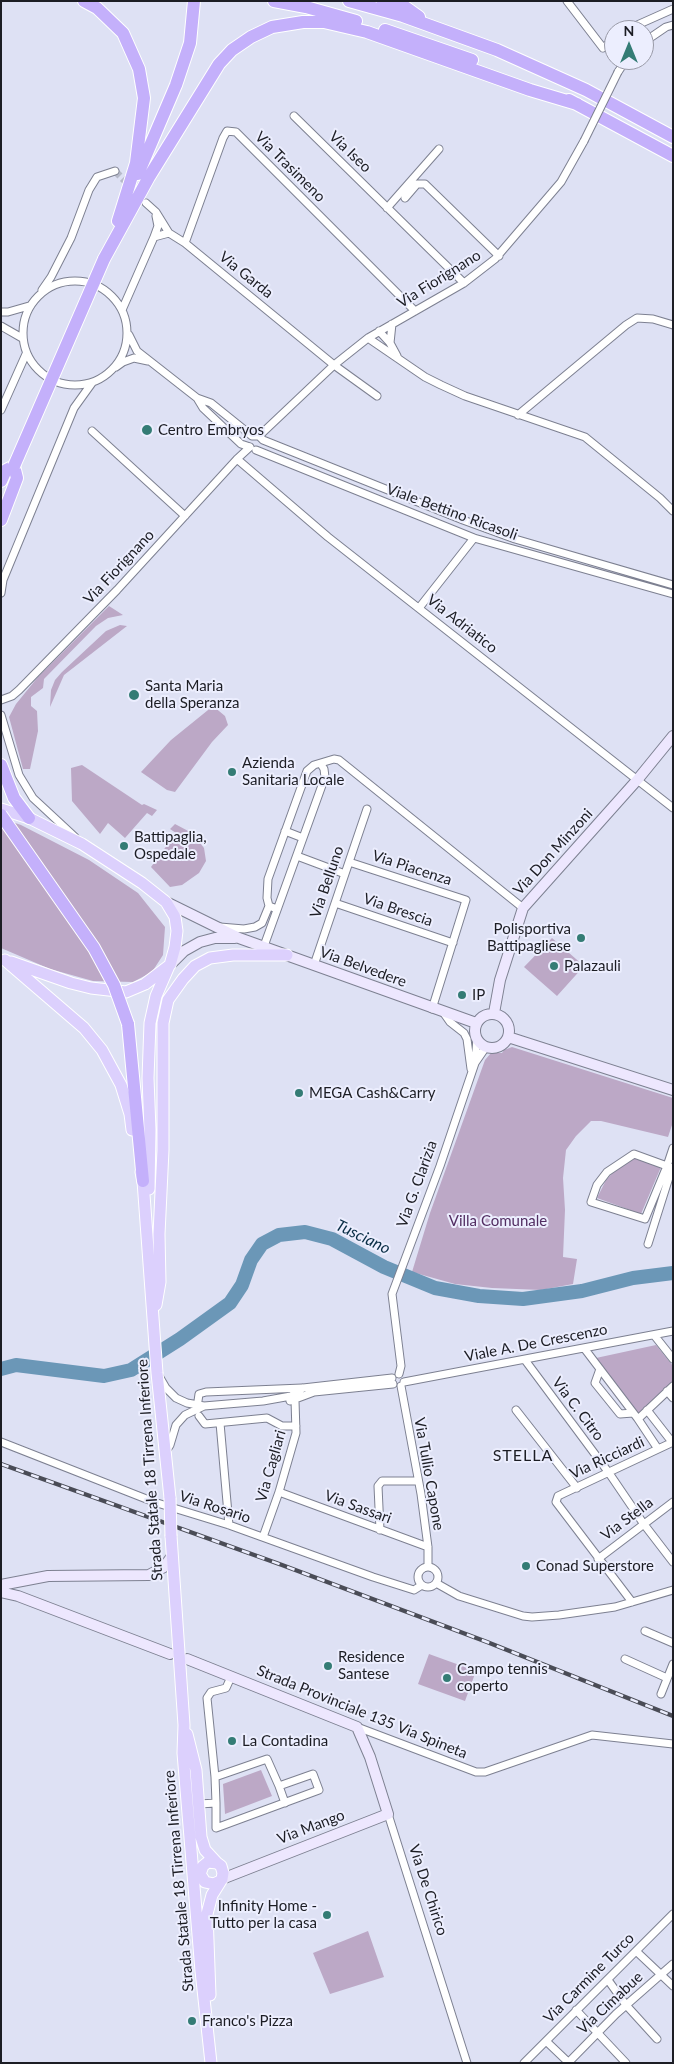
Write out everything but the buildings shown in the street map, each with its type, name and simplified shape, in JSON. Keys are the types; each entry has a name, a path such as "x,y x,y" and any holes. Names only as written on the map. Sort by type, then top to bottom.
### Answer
{"highway":[{"path":"84,1 97,8 123,33 139,69 144,98 136,163 122,210"},
{"path":"1,497 104,259 122,210 176,84 190,43 194,1"},
{"path":"274,1 306,7 411,38 513,76 577,104 673,156"},
{"path":"349,1 403,16 497,50 551,73 634,114 673,137"},
{"path":"381,1 405,8 433,27"},
{"path":"104,259 149,178 219,64 232,50 251,36 272,27 303,22 324,22 368,32 530,90 577,104"},
{"path":"1,481 6,470 14,466"},
{"path":"1,520 17,478 14,466"},
{"path":"1,765 14,798 29,818"},
{"path":"1,815 94,948 114,985 128,1024 143,1181"}],"main road":[{"name":"Via Belvedere","path":"1,808 29,818 82,844 142,883 166,902 174,917 177,931 170,965 145,984 126,992 91,988 71,983 3,959"},
{"path":"153,1321 160,1282 159,1234 163,1150 163,1023 168,1000 195,966 210,958 233,955 287,955"},
{"name":"Strada Statale 18 Tirrena Inferiore","path":"3,959 84,1028 102,1050 121,1085 130,1114 134,1144 143,1181 157,1368 170,1498 172,1556 184,1724 184,1766 201,1970 211,2063"},
{"name":"Strada Statale 18 Tirrena Inferiore","path":"146,1213 150,1181 148,1078 150,1023 156,996 170,965"},
{"name":"Strada Statale 18 Tirrena Inferiore","path":"184,1724 194,1758 203,1844 205,1850 219,1864"},
{"path":"184,1766 194,1815 202,1874 201,1970"},
{"path":"208,1862 219,1864 223,1873 221,1880 211,1884 202,1874 208,1862"},
{"name":"Strada Statale 18 Tirrena Inferiore","path":"209,2034 210,1994 207,1914 208,1904 221,1880"}],"street":[{"path":"567,1 604,47"},
{"path":"648,20 673,9"},
{"path":"654,35 666,27 673,25"},
{"name":"Via Fiorignano","path":"1,700 12,696 19,690 125,582 237,459 253,448 262,446 258,438 334,364 368,338 464,283 499,256 561,182 584,142 619,70"},
{"name":"Via Iseo","path":"294,116 464,283"},
{"name":"Via Trasimeno","path":"185,243 223,138 227,131 236,132 415,311"},
{"path":"387,208 439,150"},
{"path":"92,383 79,385 56,382 37,370 26,354 22,338 23,322 30,306 52,277 71,238 89,190 97,177 115,171"},
{"path":"405,198 418,184 425,184 499,256"},
{"name":"Via Garda","path":"146,202 156,212 169,233 185,243 334,364 377,396"},
{"path":"122,310 158,226 156,212"},
{"path":"154,237 169,233"},
{"path":"39,294 51,286 66,282 89,283 110,294 122,310 132,344 137,351 197,398"},
{"path":"1,312 30,306"},
{"path":"518,415 626,325 637,318 652,319 673,325"},
{"path":"390,343 392,324"},
{"path":"1,326 22,338"},
{"path":"112,370 124,350 127,330"},
{"path":"378,332 390,343 397,357"},
{"path":"378,332 382,347"},
{"path":"368,338 425,377 465,396 585,437 673,511"},
{"path":"1,410 26,354"},
{"path":"1,593 3,580 74,408 92,383 123,362 134,358 153,362"},
{"name":"Viale Bettino Ricasoli","path":"197,398 212,403 258,438 515,539 673,585"},
{"name":"Viale Bettino Ricasoli","path":"197,398 203,408 241,444 474,538 673,594"},
{"path":"92,431 185,516"},
{"path":"253,448 249,440 258,438"},
{"name":"Via Adriatico","path":"237,459 328,538 673,808"},
{"path":"419,608 474,538"},
{"path":"1,715 19,775 33,798 82,844"},
{"name":"Via Don Minzoni","path":"494,1013 500,980 522,908 638,779 673,736"},
{"path":"216,927 244,929 262,923 269,906 267,898 268,879 307,771 314,765 321,764 330,759 339,760 522,908"},
{"path":"264,946 325,777 321,764"},
{"name":"Via Belluno","path":"314,965 367,808"},
{"path":"286,831 303,838"},
{"path":"297,856 345,874"},
{"name":"Via Piacenza","path":"349,862 466,900 453,943"},
{"name":"Via Belvedere","path":"166,902 239,938 432,1009 476,1023"},
{"name":"Via Brescia","path":"335,903 453,943"},
{"path":"269,906 277,909"},
{"name":"Via Belvedere","path":"170,965 184,951 200,942 215,938 239,938"},
{"path":"432,1009 453,943"},
{"path":"442,1012 450,1022 464,1033 467,1039 472,1072"},
{"path":"494,1013 500,1015 507,1022 509,1027 508,1037 500,1046 486,1047 476,1038 476,1023 484,1015 494,1013"},
{"path":"508,1037 673,1090"},
{"name":"Via G. Clarizia","path":"475,1063 476,1038"},
{"name":"Via G. Clarizia","path":"395,1379 401,1366 392,1294 440,1166 475,1063 486,1047"},
{"path":"648,1244 670,1168 673,1148"},
{"path":"634,1154 670,1168 645,1220 591,1202 596,1185 607,1172 634,1154"},
{"name":"Viale A. De Crescenzo","path":"403,1384 673,1331"},
{"path":"654,1335 673,1359"},
{"path":"584,1348 658,1450"},
{"name":"Via C. Citro","path":"525,1360 609,1474 643,1524 673,1562"},
{"path":"157,1368 166,1388 176,1398 187,1403 295,1400 314,1392 395,1379 403,1376 403,1384 397,1386 395,1379"},
{"path":"600,1369 595,1383 620,1414 635,1416 647,1410 673,1386"},
{"path":"201,1403 199,1394 206,1392 303,1388 395,1379"},
{"name":"Via Tullio Capone","path":"403,1384 428,1547 428,1567"},
{"path":"262,1401 291,1396 303,1388"},
{"path":"667,1391 673,1398"},
{"name":"Via Cagliari","path":"263,1537 279,1492 296,1433 295,1400"},
{"path":"166,1451 170,1445 176,1425 184,1415 201,1403"},
{"path":"516,1410 576,1488"},
{"path":"647,1410 672,1442"},
{"path":"198,1416 205,1424 267,1418 282,1426 296,1426"},
{"path":"220,1423 229,1525"},
{"name":"Via Rosario","path":"1,1442 154,1502 229,1525 373,1577 414,1590 422,1585"},
{"name":"Via Ricciardi","path":"598,1559 556,1502 558,1496 609,1474 672,1442"},
{"path":"380,1530 378,1486 382,1481 418,1481"},
{"name":"Via Sassari","path":"279,1492 428,1547"},
{"name":"Via Stella","path":"598,1559 673,1502"},
{"path":"1,1585 48,1576 150,1575 157,1572 172,1556"},
{"path":"598,1559 632,1602"},
{"path":"432,1568 437,1574 436,1583 429,1587 422,1585 418,1575 422,1569 432,1568"},
{"path":"436,1583 459,1596 523,1616 558,1615 615,1607 673,1590"},
{"path":"1,1592 18,1596 170,1654"},
{"path":"645,1631 673,1643"},
{"name":"Strada Provinciale 135 Via Spineta","path":"187,1659 476,1772 485,1772 592,1735 673,1744"},
{"path":"625,1660 667,1678"},
{"path":"661,1694 673,1664"},
{"path":"231,1677 226,1688 212,1692 207,1698 215,1777 216,1828 320,1790 313,1774 278,1786"},
{"name":"Via De Chirico","path":"357,1727 370,1757 467,2063"},
{"path":"215,1777 267,1759 285,1803"},
{"path":"199,1804 216,1803"},
{"name":"Via Mango","path":"221,1880 244,1868 388,1814"},
{"name":"Via Mango","path":"219,1864 244,1868"},
{"name":"Via Carmine Turco","path":"524,2063 673,1914"},
{"path":"636,1951 673,1986"},
{"name":"Via Cimabue","path":"569,2063 626,2005 673,1964"},
{"path":"608,1980 626,2005 657,2039"},
{"path":"576,2010 626,2063"},
{"path":"546,2041 569,2063"}],"green space":[{"path":"109,606 123,615 108,618 96,626 44,679 43,688 31,697 31,706 37,711 38,731 30,769 23,769 9,717 16,704 38,677"},
{"path":"120,625 127,626 64,675 50,707 51,690 55,680 106,631"},
{"path":"213,706 225,716 228,725 212,742 175,792 167,790 141,772 171,740"},
{"path":"82,765 142,805 144,804 157,810 152,816 147,813 125,838 108,823 100,834 72,801 71,768"},
{"path":"1,818 21,825 89,860 138,893 165,927 163,955 152,972 133,982 93,981 50,969 1,948"},
{"path":"175,824 192,833 204,848 206,861 199,873 182,885 170,887 151,867 176,833 170,829"},
{"name":"Palazauli","path":"552,938 584,966 557,996 524,967"},
{"name":"Villa Comunale","path":"512,1047 673,1098 673,1122 668,1137 601,1121 591,1121 576,1136 566,1150 563,1178 565,1210 563,1257 577,1259 573,1284 541,1290 492,1288 455,1284 412,1272 430,1213 485,1060 491,1053 502,1053 504,1050"},
{"path":"633,1158 661,1167 641,1214 597,1198 606,1180 616,1169"},
{"path":"656,1345 673,1366 673,1401 667,1396 641,1419 596,1358"},
{"name":"Campo tennis coperto","path":"429,1654 476,1671 465,1701 418,1684"},
{"path":"261,1770 272,1796 225,1814 223,1784"},
{"path":"368,1931 384,1977 330,1994 313,1953"}],"waterway":[{"name":"Tusciano","path":"1,1369 16,1365 104,1376 131,1370 180,1339 230,1303 242,1285 251,1260 262,1244 279,1235 305,1232 332,1239 384,1267 435,1288 479,1296 523,1299 582,1291 633,1278 673,1273"}],"tunnel":[{"path":"115,171 130,186"}],"railway":[{"path":"1,1464 282,1565 487,1642 673,1716"}],"place":[{"name":"Centro Embryos","path":"147,430"},
{"name":"Santa Maria della Speranza","path":"134,695"},
{"name":"Azienda Sanitaria Locale","path":"232,772"},
{"name":"Battipaglia, Ospedale","path":"124,846"},
{"name":"Polisportiva Battipagliese","path":"581,938"},
{"name":"Palazauli","path":"554,966"},
{"name":"IP","path":"462,995"},
{"name":"MEGA Cash&Carry","path":"299,1093"},
{"name":"Conad Superstore","path":"526,1566"},
{"name":"Residence Santese","path":"328,1666"},
{"name":"Campo tennis coperto","path":"447,1678"},
{"name":"La Contadina","path":"232,1741"},
{"name":"Infinity Home - Tutto per la casa","path":"327,1915"},
{"name":"Franco's Pizza","path":"192,2021"}],"district":[{"name":"STELLA","path":"523,1456"}]}
